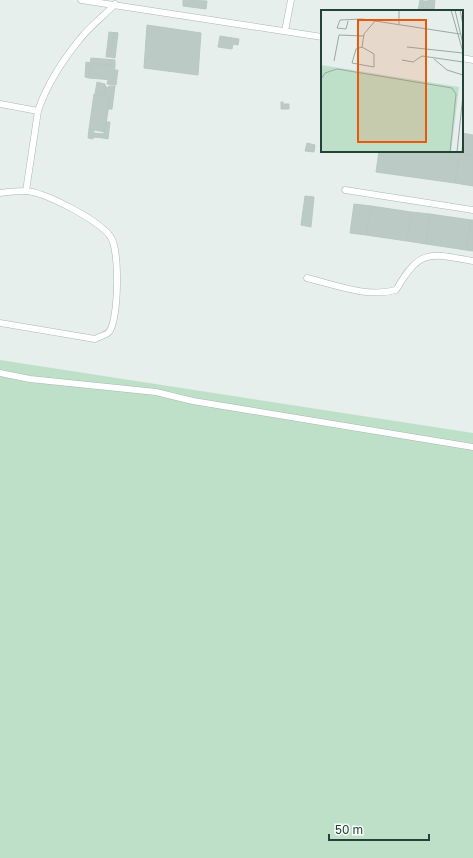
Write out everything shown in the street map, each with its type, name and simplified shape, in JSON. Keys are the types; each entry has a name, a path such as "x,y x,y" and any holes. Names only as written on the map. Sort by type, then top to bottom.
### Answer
{"lane":[{"path":"81,0 115,4 321,37"},
{"path":"285,31 291,0"},
{"path":"26,191 38,112 42,100 61,66 80,38 115,4"},
{"path":"463,58 473,60"},
{"path":"0,104 38,112"},
{"path":"345,190 473,210"},
{"path":"0,193 26,191 52,199 90,219 112,237 118,279 114,321 108,332 95,339 0,323"},
{"path":"306,278 372,293 384,294 396,290 408,270 416,261 428,256 446,256 473,261"},
{"path":"0,373 30,379 156,392 193,401 473,447"}],"green space":[{"path":"0,360 473,433 473,858 0,858"}],"building":[{"path":"183,0 207,1 206,9 183,6"},
{"path":"420,0 424,1 422,10 418,10"},
{"path":"428,0 435,0 434,10 426,10"},
{"path":"424,1 428,1 426,10 422,10"},
{"path":"147,25 201,33 198,75 144,68"},
{"path":"109,32 118,33 114,33 110,57 106,57"},
{"path":"114,33 118,33 115,58 110,57"},
{"path":"220,36 239,39 238,45 233,44 232,49 218,47"},
{"path":"91,58 115,60 115,66 90,63"},
{"path":"86,62 90,63 89,78 85,77"},
{"path":"90,63 115,66 113,80 89,78"},
{"path":"114,70 118,70 116,85 107,84 108,80 113,80"},
{"path":"97,82 105,84 104,95 95,94"},
{"path":"105,85 107,88 109,86 115,86 112,109 108,109 110,96 104,95"},
{"path":"94,94 110,96 105,132 89,129"},
{"path":"281,102 283,102 283,104 289,104 289,109 281,109"},
{"path":"106,122 110,122 108,139 103,138"},
{"path":"89,129 94,130 93,139 88,138"},
{"path":"94,133 104,134 103,138 93,137"},
{"path":"463,133 473,135 473,156 447,152 463,152"},
{"path":"307,143 315,145 314,152 305,151"},
{"path":"379,152 447,152 460,154 455,183 376,172"},
{"path":"460,154 473,156 473,186 455,183"},
{"path":"305,196 314,197 311,227 301,225"},
{"path":"354,204 371,206 366,235 350,233"},
{"path":"371,206 411,212 407,241 366,235"},
{"path":"411,212 430,214 426,244 407,241"},
{"path":"430,214 471,220 466,250 426,244"},
{"path":"471,220 473,220 473,251 466,250"}]}
